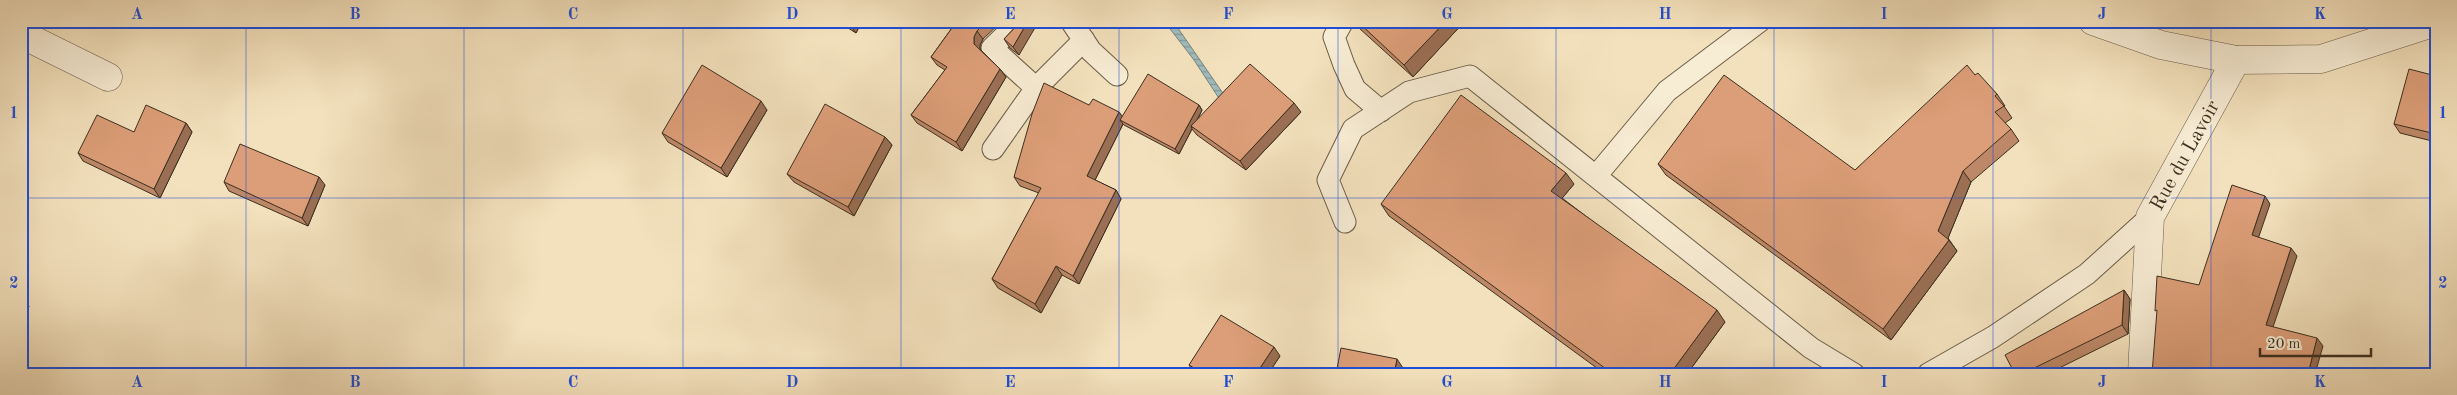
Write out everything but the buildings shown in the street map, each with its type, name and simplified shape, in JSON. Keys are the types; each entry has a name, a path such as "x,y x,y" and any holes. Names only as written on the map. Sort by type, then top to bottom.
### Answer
{"street":[{"path":"2092,21 2161,45 2236,60 2321,59 2436,22"},
{"path":"21,34 108,77"},
{"name":"Rue du Lavoir","path":"2142,374 2150,217 2236,60"}],"lane":[{"path":"1020,21 992,48 1036,88"},
{"path":"1071,21 1091,51 1117,75"},
{"path":"1343,21 1334,37 1344,65 1355,89 1381,111"},
{"path":"1596,176 1666,91 1760,21"},
{"path":"993,149 1036,88 1084,40"},
{"path":"1345,222 1328,180 1354,129 1408,92 1470,76 1810,348 1854,374"},
{"path":"1928,374 1992,337 2087,274 2150,217"}],"water":[{"path":"1164,21 1173,21 1229,102 1224,106 1194,60"}]}
